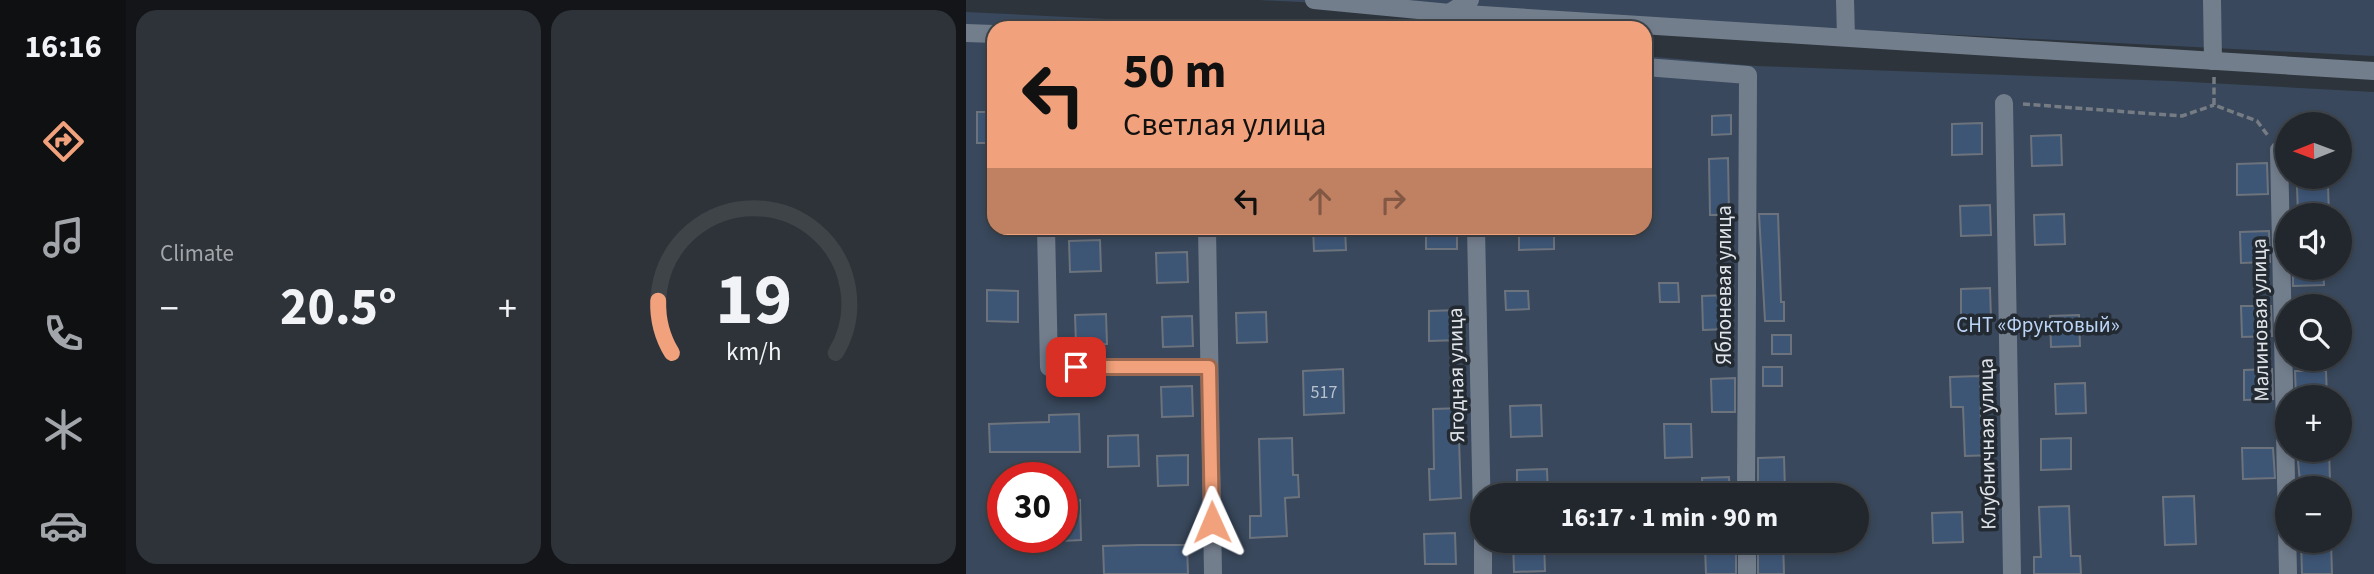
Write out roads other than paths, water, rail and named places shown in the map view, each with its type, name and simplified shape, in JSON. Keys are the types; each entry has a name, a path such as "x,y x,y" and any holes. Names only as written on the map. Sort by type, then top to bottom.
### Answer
{"street":[{"path":"1314,0 1450,13 1582,21"},
{"path":"1436,21 1470,0"},
{"path":"1845,0 1846,37"},
{"path":"2212,0 2213,61"},
{"path":"1652,25 2374,71"},
{"path":"966,48 966,33 987,34"},
{"name":"Яблоневая улица","path":"1652,68 1748,75 1746,483"},
{"name":"Клубничная улица","path":"2004,103 2012,574"},
{"name":"Малиновая улица","path":"2280,189 2288,574"},
{"path":"1046,235 1049,368 1209,367"},
{"path":"1207,235 1213,574"},
{"name":"Ягодная улица","path":"1476,235 1481,483"},
{"path":"1483,553 1483,574"},
{"path":"1747,553 1747,574"}],"park label":[{"name":"СНТ «Фруктовый»","path":"2038,325"}]}
